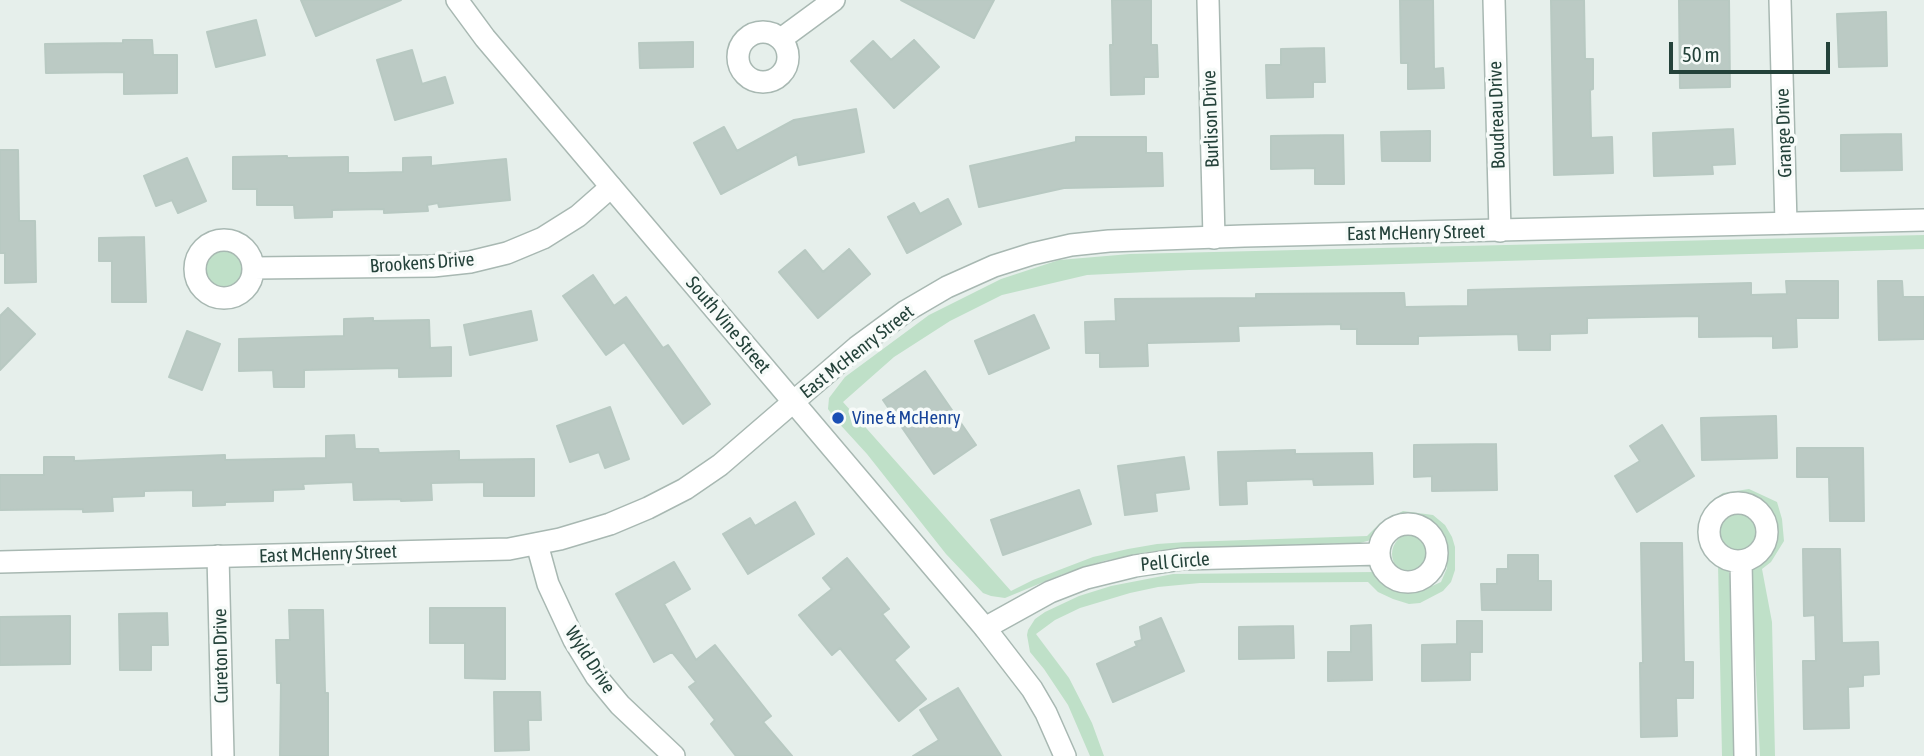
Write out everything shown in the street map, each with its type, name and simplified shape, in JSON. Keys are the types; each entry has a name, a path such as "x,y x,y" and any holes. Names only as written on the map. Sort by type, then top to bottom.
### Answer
{"street":[{"name":"South Vine Street","path":"457,0 485,38 985,628 1032,689 1065,756"},
{"path":"781,39 834,0"},
{"name":"Burlison Drive","path":"1208,0 1214,238"},
{"name":"Boudreau Drive","path":"1494,0 1500,231"},
{"name":"Grange Drive","path":"1780,0 1786,223"},
{"name":"Brookens Drive","path":"254,268 433,266 470,262 507,253 543,238 578,216 611,187"},
{"name":"East McHenry Street","path":"0,562 509,549 610,524 685,489 720,465 857,347 906,311 947,287 994,266 1071,246 1109,241 1924,220"},
{"name":"Wyld Drive","path":"537,544 548,584 574,640 596,676 620,705 674,756"},
{"name":"Pell Circle","path":"985,628 1050,592 1086,578 1135,566 1182,559 1379,554"},
{"name":"Cureton Drive","path":"218,556 223,756"},
{"path":"1741,562 1745,756"}],"green space":[{"path":"1924,235 1924,249 1087,275 1002,295 950,321 894,357 843,402 1011,591 1093,557 1128,549 1187,542 1367,536 1380,523 1403,511 1433,515 1445,525 1452,537 1455,570 1451,582 1443,591 1420,603 1409,604 1393,599 1378,592 1368,582 1200,583 1130,593 1080,608 1055,620 1036,634 1069,678 1092,723 1104,756 1090,756 1068,705 1030,652 1028,630 1035,619 1045,612 1079,596 1111,586 1173,574 1375,572 1405,592 1421,591 1441,582 1447,568 1444,538 1436,525 1423,518 1407,517 1389,522 1371,540 1360,543 1208,547 1148,552 1104,561 1063,574 1005,598 991,596 983,593 946,554 828,409 829,398 845,377 929,315 1001,279 1059,260 1130,254"},
{"path":"224,250 239,256 245,271 239,286 224,292 209,286 203,271 209,256"},
{"path":"1749,489 1777,502 1782,519 1784,541 1771,562 1762,569 1772,622 1775,756 1760,756 1751,572 1773,549 1778,531 1770,509 1761,500 1737,496 1718,504 1705,528 1713,552 1727,565 1731,580 1736,756 1722,756 1718,564 1706,554 1700,522 1710,502 1723,493"},
{"path":"1742,509 1757,516 1764,531 1757,546 1742,553 1727,546 1720,531 1727,516"},
{"path":"1413,533 1428,539 1434,554 1428,569 1413,575 1398,569 1392,554 1398,539"}],"building":[{"path":"301,0 401,0 316,36"},
{"path":"901,0 994,0 974,38"},
{"path":"1112,0 1151,0 1151,45 1157,45 1158,77 1144,77 1144,94 1111,95"},
{"path":"1400,0 1433,0 1434,69 1443,68 1444,88 1408,89 1408,63 1401,63"},
{"path":"1551,0 1584,0 1585,59 1593,59 1593,89 1590,90 1591,138 1612,137 1613,173 1554,175"},
{"path":"1679,0 1729,0 1730,87 1680,88"},
{"path":"1886,12 1887,66 1839,67 1837,14"},
{"path":"256,20 265,55 216,67 207,32"},
{"path":"123,40 152,40 153,55 177,55 177,93 124,94 124,72 46,73 45,44 123,43"},
{"path":"914,40 939,67 894,108 851,61 873,41 891,60"},
{"path":"693,42 693,67 640,68 639,43"},
{"path":"1324,48 1325,82 1313,82 1313,97 1267,98 1266,65 1281,65 1281,49"},
{"path":"412,50 422,84 445,77 453,103 395,120 377,60"},
{"path":"856,109 864,152 799,165 797,154 721,194 694,143 724,127 737,151 794,120"},
{"path":"1733,129 1735,164 1712,165 1713,174 1654,176 1653,133"},
{"path":"1430,131 1430,161 1382,161 1381,132"},
{"path":"1901,134 1902,170 1841,171 1841,135"},
{"path":"1343,135 1344,184 1315,184 1315,168 1271,169 1271,136"},
{"path":"1076,137 1146,137 1146,153 1162,153 1163,186 1064,188 979,207 970,166 1076,142"},
{"path":"0,150 18,150 19,221 35,221 36,282 5,283 5,253 0,253"},
{"path":"233,157 348,157 348,173 403,172 403,158 431,157 431,166 506,159 510,200 439,207 438,203 427,205 428,211 384,213 384,209 332,210 332,217 295,218 294,205 257,205 257,189 233,189"},
{"path":"187,158 206,201 178,213 172,200 156,206 144,176"},
{"path":"948,199 961,224 907,253 888,217 914,203 920,214"},
{"path":"144,237 146,302 112,302 112,261 99,261 99,238"},
{"path":"849,249 870,274 818,318 779,272 805,250 823,272"},
{"path":"593,275 614,306 626,297 663,348 668,345 710,404 683,424 624,342 606,355 563,296"},
{"path":"1786,281 1838,281 1838,318 1796,318 1797,347 1773,348 1773,336 1699,337 1699,316 1587,318 1587,333 1550,334 1550,350 1519,350 1518,334 1418,336 1418,344 1357,344 1357,329 1341,329 1341,324 1238,326 1239,341 1147,343 1148,366 1100,367 1100,353 1086,353 1085,322 1116,321 1115,299 1404,293 1405,307 1468,306 1468,290 1751,283 1751,295 1787,294"},
{"path":"1878,281 1902,281 1903,297 1924,297 1924,339 1879,340"},
{"path":"8,308 35,334 0,370 0,316"},
{"path":"531,311 537,340 470,355 464,325"},
{"path":"1034,315 1049,348 989,374 975,341"},
{"path":"373,318 373,321 429,320 430,348 451,347 451,376 399,377 399,368 304,370 304,387 274,387 273,370 239,371 239,339 344,336 344,319"},
{"path":"187,331 220,344 202,390 169,377"},
{"path":"925,371 976,445 934,474 883,400"},
{"path":"610,407 629,459 605,468 599,452 570,462 557,426"},
{"path":"1776,416 1777,458 1702,460 1701,418"},
{"path":"1662,425 1694,476 1637,512 1615,476 1640,461 1630,446"},
{"path":"354,435 355,449 378,449 379,453 459,451 459,460 534,459 534,496 484,496 484,482 431,483 432,500 354,500 353,482 303,484 304,489 273,490 273,501 225,502 225,505 193,506 193,490 144,491 144,496 112,497 113,511 0,510 0,475 44,475 44,457 74,457 74,461 225,455 225,460 326,458 326,436"},
{"path":"1496,444 1497,490 1432,491 1432,476 1414,477 1414,445"},
{"path":"1797,448 1863,448 1864,521 1830,521 1829,477 1797,477"},
{"path":"1295,450 1295,454 1372,453 1373,484 1314,485 1313,479 1246,481 1247,504 1220,505 1218,452"},
{"path":"1184,457 1189,489 1155,493 1157,511 1125,515 1118,466"},
{"path":"1079,490 1091,524 1003,555 991,520"},
{"path":"795,502 814,534 748,574 723,534 750,518 755,526"},
{"path":"1641,543 1682,543 1684,662 1693,662 1693,698 1676,698 1677,736 1641,737"},
{"path":"1803,549 1840,549 1842,643 1878,642 1879,674 1863,675 1863,686 1848,687 1849,728 1804,729 1803,661 1816,661 1815,615 1804,616"},
{"path":"1508,555 1538,555 1538,581 1551,581 1551,610 1482,610 1481,584 1497,584 1497,569 1508,569"},
{"path":"847,558 889,609 882,614 909,647 894,660 926,699 899,721 840,648 832,655 799,615 832,589 823,578"},
{"path":"674,562 690,589 664,604 696,660 715,645 771,716 763,722 792,756 736,756 711,724 715,720 689,687 696,682 672,652 654,662 616,594"},
{"path":"430,608 505,608 505,679 465,678 465,643 430,643"},
{"path":"289,610 323,610 325,693 328,693 328,756 280,756 281,683 277,683 276,640 290,640"},
{"path":"167,613 168,645 151,645 151,670 120,670 119,614"},
{"path":"70,616 70,664 0,665 0,617"},
{"path":"1161,618 1184,671 1113,702 1097,664 1137,646 1135,642 1142,640 1140,627"},
{"path":"1457,621 1482,621 1482,652 1470,652 1470,680 1422,681 1422,645 1457,644"},
{"path":"1371,625 1372,680 1328,681 1328,652 1351,652 1351,626"},
{"path":"1293,626 1294,658 1239,659 1239,627"},
{"path":"958,688 1001,756 913,756 939,740 920,710"},
{"path":"494,692 540,692 541,720 528,720 529,750 495,751"}],"place":[{"name":"Vine & McHenry","path":"838,418"}]}
